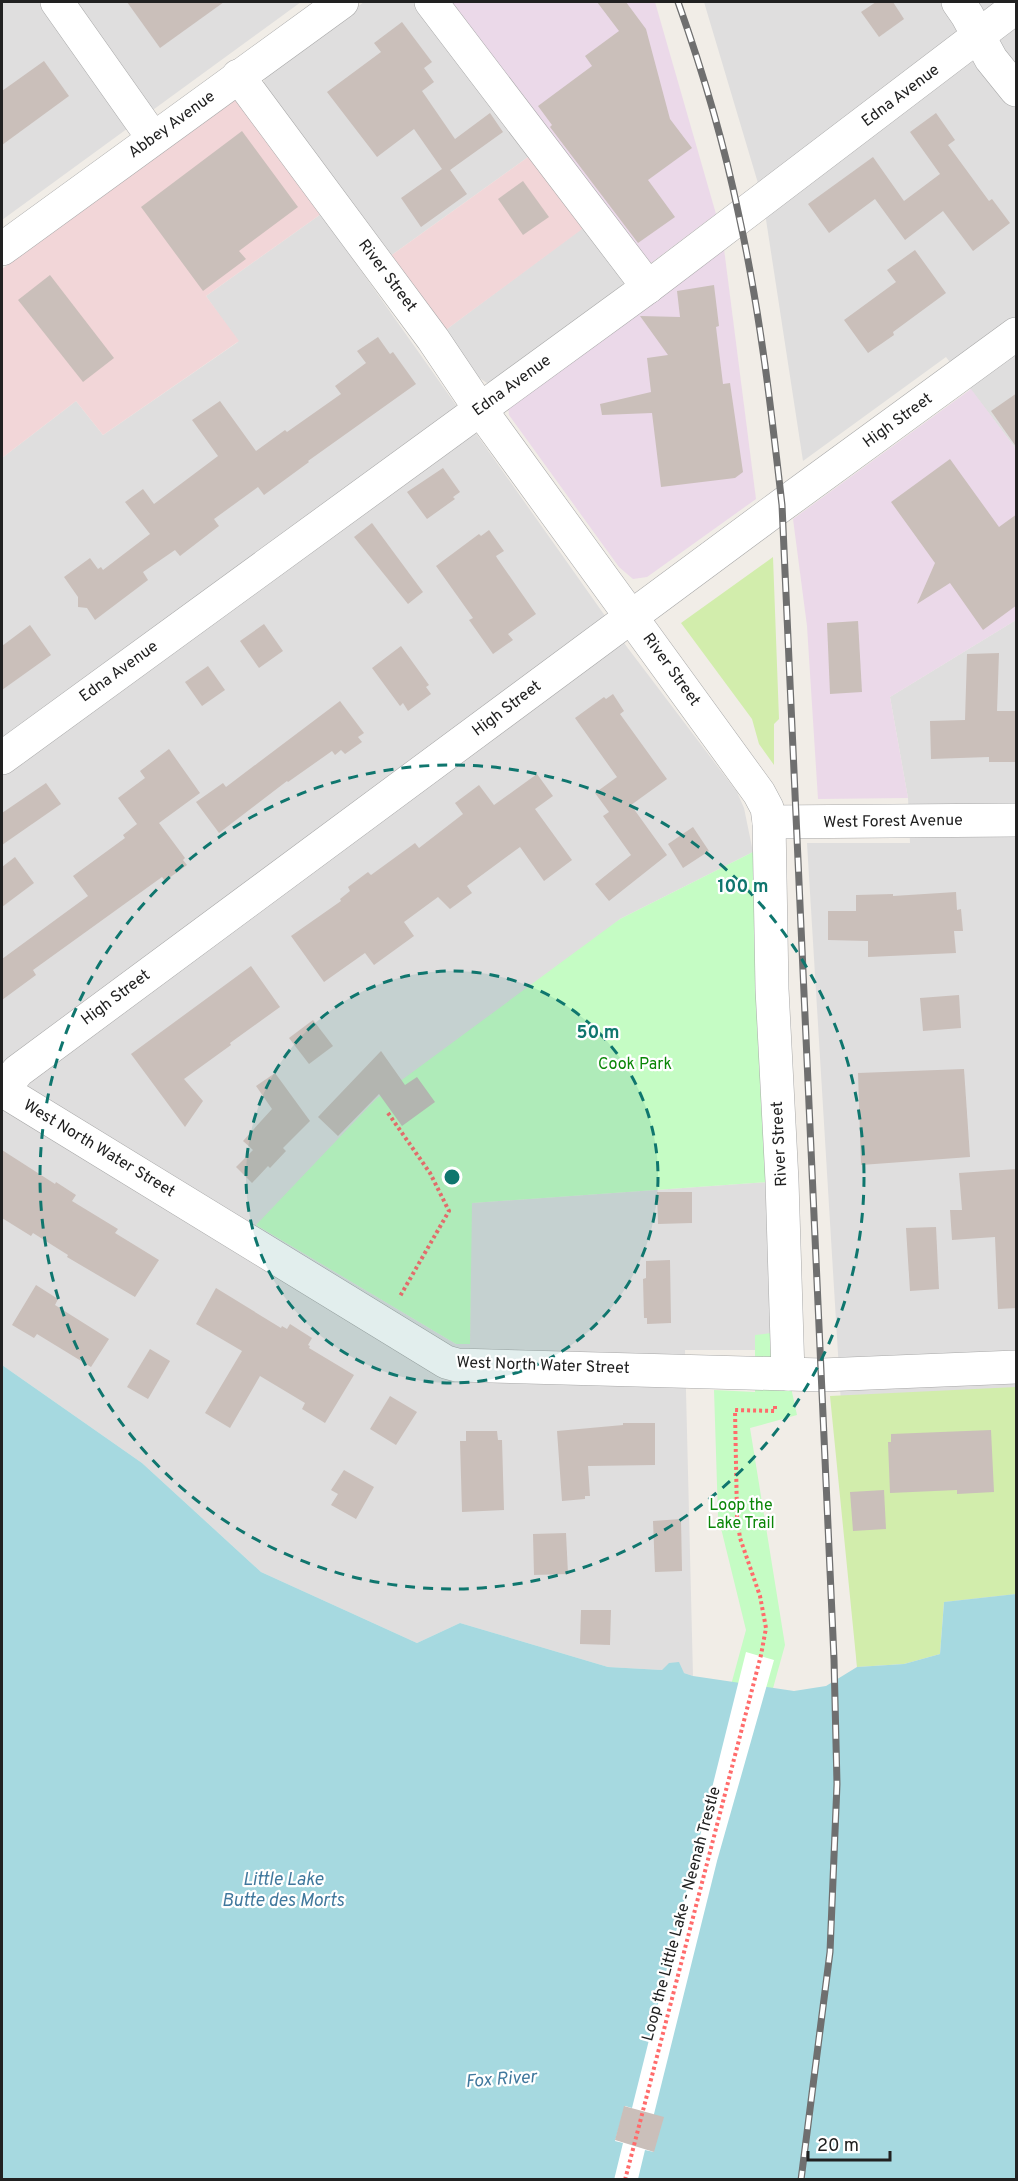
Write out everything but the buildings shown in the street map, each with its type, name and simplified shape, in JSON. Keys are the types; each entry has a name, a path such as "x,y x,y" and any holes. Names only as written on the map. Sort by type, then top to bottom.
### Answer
{"street":[{"path":"57,2 153,138"},
{"name":"Abbey Avenue","path":"2,249 342,2"},
{"path":"431,2 648,287"},
{"path":"958,2 992,59 1017,90"},
{"name":"Edna Avenue","path":"2,758 648,287 1017,7"},
{"name":"River Street","path":"238,76 433,339 480,409 759,793 767,808 788,1374"},
{"name":"High Street","path":"2,1090 18,1071 1017,334"},
{"name":"West Forest Avenue","path":"769,822 1017,820"},
{"name":"West North Water Street","path":"2,1090 446,1362 467,1366 788,1374 1017,1367"}],"path":[{"path":"388,1113 430,1173 449,1211 399,1298"},
{"name":"Loop the Little Lake - Neenah Trestle","path":"626,2180 766,1628 760,1596 740,1538 737,1516 735,1410 776,1411 776,1405"}],"shaded area":[{"path":"2,2 301,2 2,220"},
{"path":"364,2 422,2 535,152 389,257 263,86 266,73"},
{"path":"443,2 655,2 716,214 638,273"},
{"path":"704,2 1016,2 1016,449 946,357 803,461 763,200"},
{"path":"236,100 321,214 206,296 239,341 103,435 76,401 2,458 2,269 227,103"},
{"path":"535,152 589,224 443,332 389,257"},
{"path":"321,214 627,647 737,792 744,808 753,852 620,919 256,1225 456,1344 470,1344 471,1203 769,1182 777,1326 763,1350 685,1350 693,1676 662,1670 608,1667 460,1623 417,1643 261,1572 142,1463 2,1365 2,458 76,401 103,435 238,342 206,296"},
{"path":"596,218 638,273 496,381 487,383 478,377 443,332"},
{"path":"723,241 756,499 647,577 633,579 619,567 509,415 508,406"},
{"path":"971,389 1016,449 1016,620 890,697 908,798 818,799 807,626 793,519"},
{"path":"1016,620 1016,1594 944,1602 857,1667 807,843 910,843 908,798 890,697"}],"green space":[{"path":"773,557 779,719 774,724 774,765 759,744 752,719 681,623"},
{"name":"Cook Park","path":"753,852 769,1182 472,1203 470,1344 456,1344 256,1225 376,1099 620,919"},
{"name":"Loop the Lake Trail","path":"779,1332 797,1415 750,1428 785,1645 637,2179 596,2180 746,1630 718,1516 714,1390 755,1392 755,1335"},
{"path":"1016,1387 1016,1594 944,1602 940,1654 904,1664 857,1667 830,1396"}],"water":[{"name":"Little Lake Butte des Morts","path":"2,1365 142,1463 261,1572 417,1643 460,1623 608,1667 662,1670 669,1663 679,1662 684,1673 693,1676 794,1691 826,1686 857,1667 904,1664 940,1654 944,1602 1016,1594 1016,2179 2,2179"}],"pier":[{"path":"746,1652 774,1660 717,1861 654,2114 654,2152 645,2150 638,2179 614,2180 623,2143 615,2141 625,2106 632,2108"}],"railway":[{"path":"678,2 720,135 733,189 753,288 782,505 834,1659 837,1784 830,1952 801,2180"}],"water label":[{"name":"Fox River","path":"501,2080"}]}
